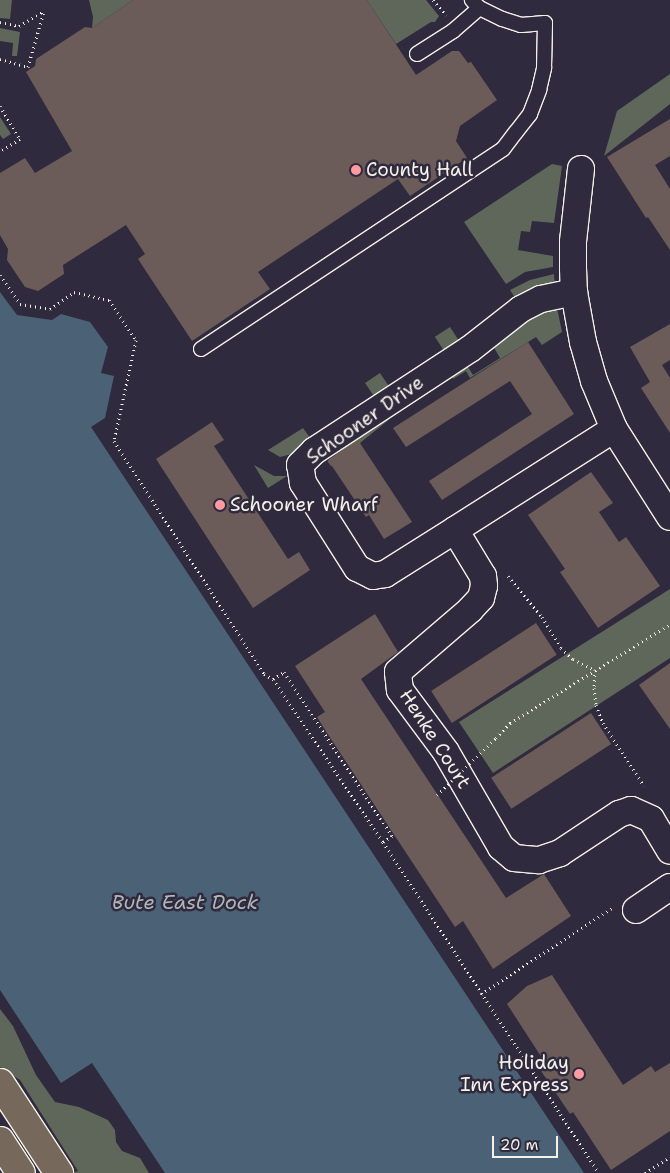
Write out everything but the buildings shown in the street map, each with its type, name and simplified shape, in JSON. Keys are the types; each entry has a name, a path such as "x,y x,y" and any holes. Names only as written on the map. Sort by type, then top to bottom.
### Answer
{"main road":[{"path":"0,1083 59,1173"},
{"path":"0,1141 21,1173"}],"street":[{"path":"581,169 573,242 574,292 583,342 594,381 614,429 670,518"},
{"name":"Schooner Drive","path":"455,530 385,574 373,576 358,568 303,483 300,466 314,451 470,349 521,309 541,299 574,292"},
{"path":"455,530 614,429"},
{"name":"Henke Court","path":"455,530 483,576 482,598 398,672 400,690 446,752 502,846 514,858 539,860 560,853 619,814 631,810 651,818 670,851"},
{"path":"636,910 670,888"}],"lane":[{"path":"201,349 503,148 530,114 539,90 546,51 545,23 521,25 502,19 475,4 453,31 417,54"}],"path":[{"path":"0,22 19,26 44,11 28,67 0,59"},
{"path":"0,106 20,139 0,152"},
{"path":"0,275 20,304 50,308 74,292 109,300 136,340 114,441 264,674 273,679 383,842 599,1173"},
{"path":"505,572 542,617 561,648 573,659 595,670"},
{"path":"437,795 510,722 670,624"},
{"path":"595,670 594,688 596,705 603,723 644,786"},
{"path":"273,679 284,672 392,836 383,842"},
{"path":"481,994 618,904 636,910"},
{"path":"645,1173 670,1157"}],"green space":[{"path":"0,0 12,0 10,19 0,18"},
{"path":"89,0 133,0 92,28 93,17"},
{"path":"367,0 426,0 439,16 435,22 431,22 396,44"},
{"path":"0,28 20,32 17,56 12,56 13,43 0,41"},
{"path":"670,74 670,104 604,156 617,111"},
{"path":"0,117 11,134 3,139 0,135"},
{"path":"552,164 562,166 554,223 532,221 530,232 521,231 518,250 553,256 553,267 525,272 506,284 464,222"},
{"path":"554,274 555,289 518,302 510,290 530,280"},
{"path":"556,303 562,332 542,345 536,337 470,378 466,371 453,379 451,374 465,362 473,375 500,358 492,344 520,317"},
{"path":"450,327 461,344 446,354 435,337"},
{"path":"380,373 392,391 377,401 365,383"},
{"path":"385,415 389,420 331,466 327,462"},
{"path":"303,428 313,442 296,453 280,457 268,450"},
{"path":"254,465 274,476 287,476 268,488"},
{"path":"670,589 670,658 493,773 459,722"},
{"path":"0,1009 13,1026 36,1075 55,1102 79,1107 108,1120 115,1130 116,1142 122,1151 140,1158 149,1173 72,1173 78,1171 20,1080 0,1067"}],"water":[{"name":"Bute East Dock","path":"0,292 17,315 52,320 61,314 90,322 108,347 101,373 114,376 105,418 91,427 584,1173 165,1173 92,1063 61,1083 0,990"}],"place":[{"name":"County Hall","path":"356,170"},
{"name":"Schooner Wharf","path":"220,505"},
{"name":"Holiday Inn Express","path":"579,1074"}]}
